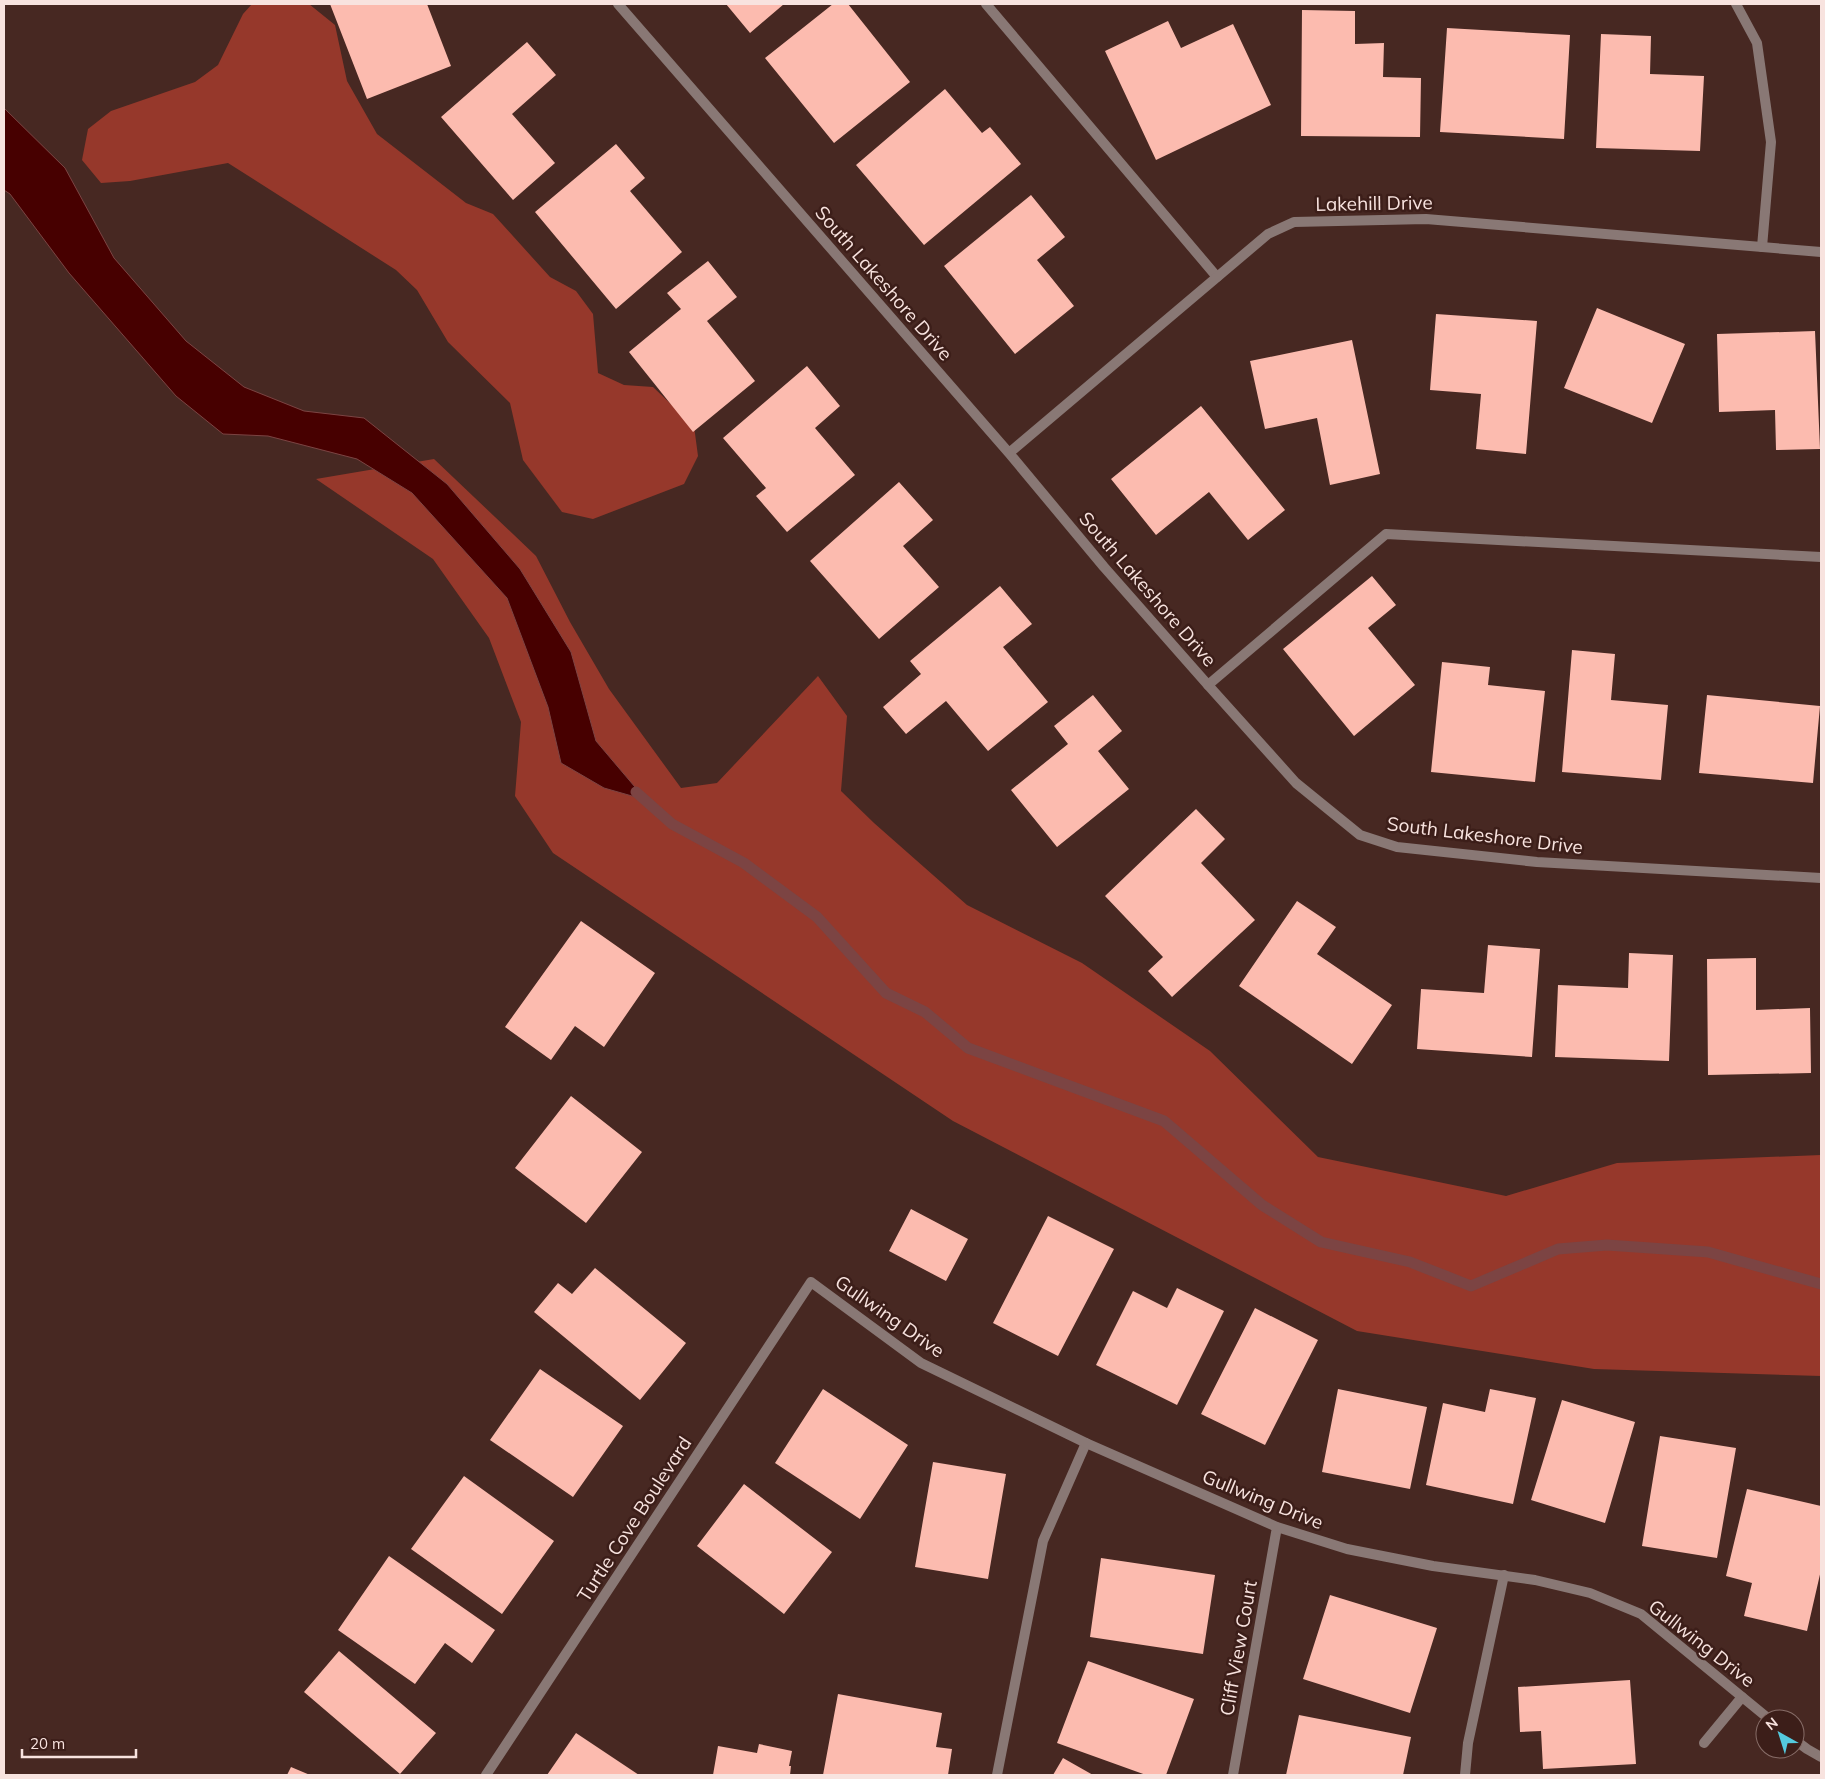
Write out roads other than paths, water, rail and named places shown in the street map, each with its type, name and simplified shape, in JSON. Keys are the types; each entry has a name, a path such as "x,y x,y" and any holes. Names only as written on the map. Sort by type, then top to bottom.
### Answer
{"street":[{"name":"South Lakeshore Drive","path":"618,4 1009,453 1104,567 1208,685 1296,783 1360,835 1397,847 1538,862 1821,878"},
{"path":"986,4 1217,277"},
{"path":"1736,4 1757,43 1771,142 1762,247"},
{"name":"Lakehill Drive","path":"1009,453 1268,234 1294,222 1426,219 1821,252"},
{"path":"1208,685 1386,534 1821,557"},
{"name":"Gullwing Drive","path":"811,1282 921,1363 1086,1442 1277,1527 1347,1549 1433,1566 1535,1580 1590,1593 1641,1614 1757,1709"},
{"name":"Turtle Cove Boulevard","path":"486,1775 811,1282"},
{"path":"997,1775 1042,1541 1086,1442"},
{"name":"Cliff View Court","path":"1233,1775 1277,1527"},
{"path":"1465,1775 1468,1743 1504,1575"},
{"path":"1704,1743 1742,1697"},
{"path":"1805,1748 1821,1757"}],"waterway":[{"path":"636,792 672,824 744,863 817,917 886,993 925,1012 968,1048 1164,1121 1262,1205 1321,1242 1410,1262 1471,1286 1558,1249 1607,1245 1708,1252 1821,1284"}]}
